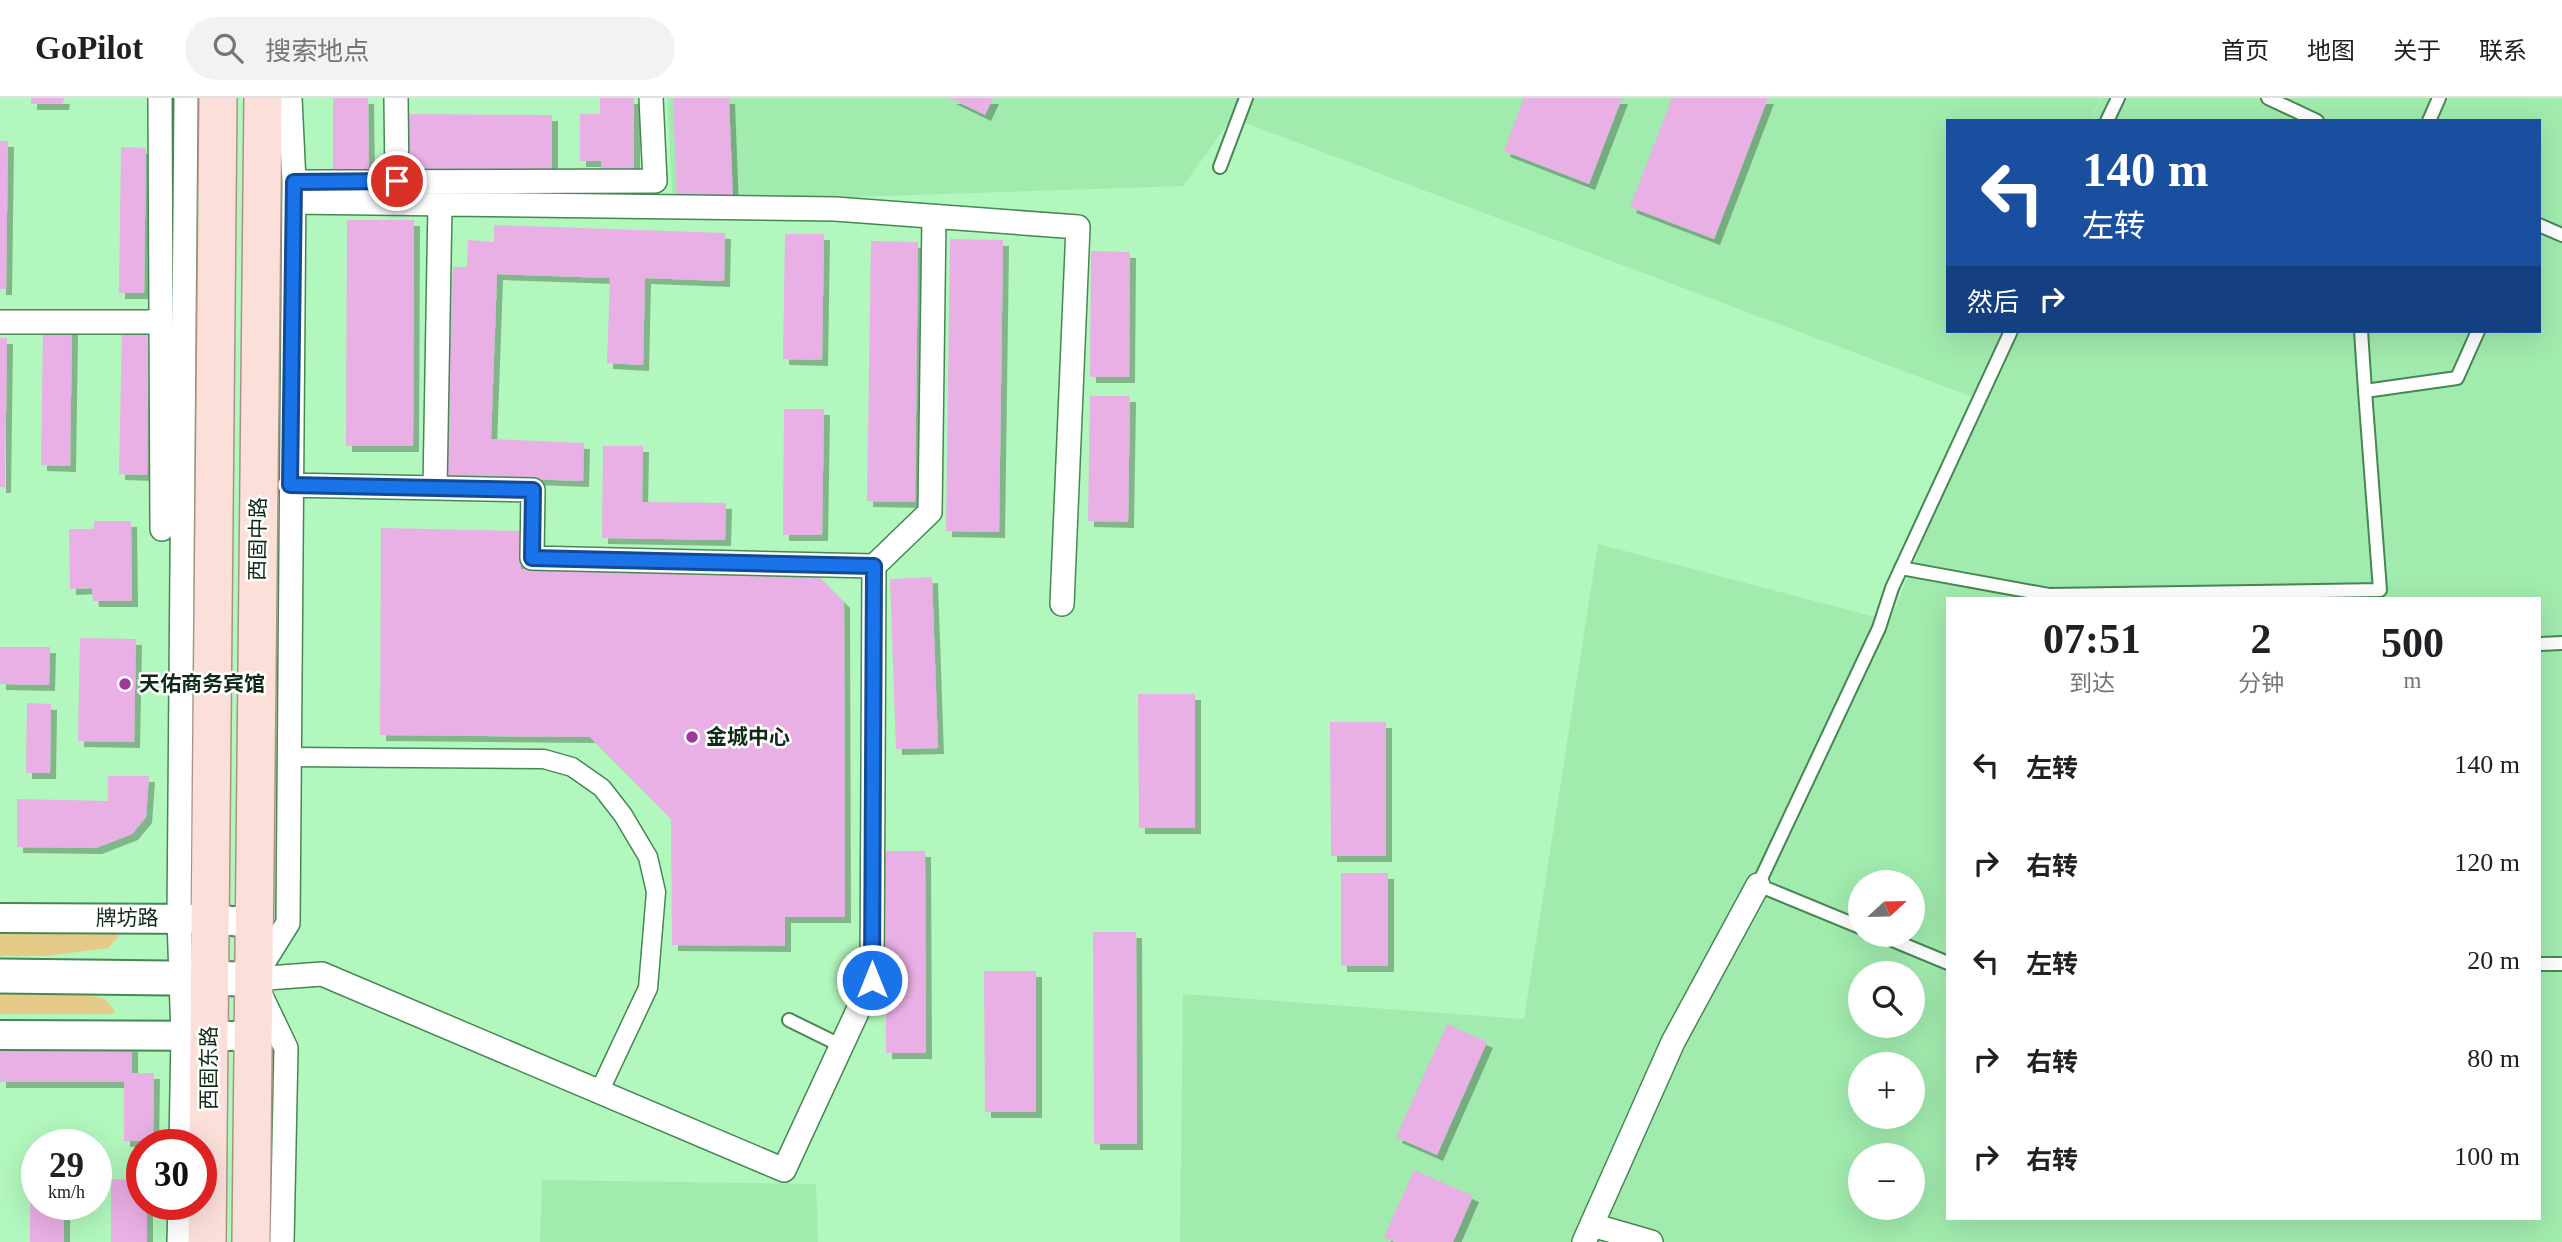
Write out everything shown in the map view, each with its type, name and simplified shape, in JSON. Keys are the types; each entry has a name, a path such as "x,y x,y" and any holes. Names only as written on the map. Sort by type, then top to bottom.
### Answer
{"main road":[{"name":"西固中路","path":"194,978 218,98"},
{"name":"西固中路","path":"253,979 283,189 263,98"},
{"path":"217,184 283,189"},
{"path":"0,976 253,979"},
{"name":"西固东路","path":"194,978 207,1242"},
{"name":"西固东路","path":"251,1242 253,979"}],"street":[{"path":"160,98 162,529"},
{"path":"186,98 195,919"},
{"path":"253,979 288,923 290,485 283,189 290,98"},
{"path":"396,98 397,181"},
{"path":"283,189 397,181 655,180 651,98"},
{"path":"283,189 440,204 835,209 1079,227 1062,604"},
{"path":"435,488 440,204"},
{"path":"290,485 533,490 532,558 874,566 930,512 934,217"},
{"path":"0,321 161,322"},
{"path":"253,979 322,974 784,1170 872,980 874,566"},
{"path":"290,757 544,760 572,767 602,788 623,815 648,857 656,892 648,988 599,1091"},
{"path":"1651,1242 1588,1234 1672,1042 1758,884"},
{"name":"牌坊路","path":"0,918 195,919 254,923"},
{"path":"253,979 286,1048 282,1242"},
{"path":"0,1035 253,1036"},
{"path":"183,1129 196,1036"},
{"path":"179,1242 180,1220"}],"lane":[{"path":"1220,167 1246,98"},
{"path":"2109,119 2118,98"},
{"path":"2268,98 2313,119"},
{"path":"2430,119 2439,98"},
{"path":"2541,226 2562,235"},
{"path":"1848,922 1758,884 1879,628 1902,568 2010,333"},
{"path":"1902,568 2049,595 2380,594 2361,333"},
{"path":"2365,391 2457,378 2477,333"},
{"path":"2541,644 2562,643"},
{"path":"1909,947 1946,962"},
{"path":"2541,964 2562,964"},
{"path":"789,1020 842,1046"}],"shaded area":[{"path":"667,98 2100,98 2092,119 1946,119 1946,333 2002,333 1975,398 1232,118 1183,186 673,203"},
{"path":"2101,98 2562,98 2562,1242 1180,1242 1183,994 1524,1019 1598,544 1890,621 2007,333 2541,333 2541,119 2093,119"},
{"path":"0,931 116,933 119,936 108,948 47,956 0,956"},
{"path":"0,990 43,990 104,998 115,1011 112,1014 0,1014"},
{"path":"542,1180 816,1184 818,1242 540,1242"}],"building":[{"path":"31,98 64,98 63,104 31,104"},
{"path":"333,98 368,98 369,176 333,176"},
{"path":"600,98 634,98 634,173 601,173 601,161 580,161 580,114 600,114"},
{"path":"673,98 729,98 733,201 677,203"},
{"path":"950,98 993,98 985,115"},
{"path":"1524,98 1622,98 1589,184 1504,151"},
{"path":"1672,98 1768,98 1714,239 1630,207"},
{"path":"401,114 552,115 552,172 401,171"},
{"path":"0,141 8,141 6,289 0,289"},
{"path":"121,147 146,148 144,293 119,293"},
{"path":"347,220 414,220 413,446 346,446"},
{"path":"494,225 725,233 724,281 645,278 643,365 607,363 610,278 497,274 491,439 584,443 583,481 445,476 453,267 467,267 468,240 494,242"},
{"path":"785,234 824,234 822,360 783,359"},
{"path":"950,239 1003,240 999,532 946,531"},
{"path":"871,241 918,242 915,502 867,501"},
{"path":"1091,251 1130,252 1129,377 1090,377"},
{"path":"122,328 149,328 147,475 119,474"},
{"path":"43,329 72,329 70,466 41,465"},
{"path":"0,338 7,338 5,487 0,487"},
{"path":"1090,396 1130,396 1128,522 1088,521"},
{"path":"784,409 824,409 822,535 783,535"},
{"path":"603,446 643,446 642,502 726,503 725,540 602,538"},
{"path":"94,521 131,521 132,601 93,601 92,588 70,589 69,529 94,529"},
{"name":"金城中心","path":"381,528 521,531 521,569 816,574 844,602 845,917 785,917 785,946 672,945 671,819 590,737 380,735"},
{"path":"932,577 938,748 896,749 890,579"},
{"path":"80,638 136,639 134,742 78,741"},
{"path":"0,647 50,647 49,685 0,684"},
{"path":"1138,694 1195,694 1195,828 1139,828"},
{"path":"27,703 51,704 50,773 26,773"},
{"path":"1330,722 1386,722 1386,856 1331,856"},
{"path":"108,776 149,776 146,817 132,834 96,848 17,847 17,799 108,801"},
{"path":"885,851 925,851 926,1053 886,1053"},
{"path":"1341,873 1388,873 1388,966 1341,966"},
{"path":"1093,932 1136,932 1137,1144 1094,1144"},
{"path":"984,971 1036,971 1036,1112 985,1112"},
{"path":"1447,1024 1487,1042 1437,1155 1396,1137"},
{"path":"0,1046 132,1046 132,1073 154,1073 153,1129 126,1129 124,1141 124,1082 0,1082"},
{"path":"1414,1170 1473,1196 1453,1242 1395,1242 1384,1237"},
{"path":"112,1179 126,1179 126,1220 147,1220 147,1242 111,1242"},
{"path":"30,1220 64,1220 64,1242 30,1242"}],"place":[{"name":"天佑商务宾馆","path":"125,684"},
{"name":"金城中心","path":"692,737"}],"route":[{"path":"397,181 294,182 290,485 533,490 532,558 874,566 872,980"}]}
